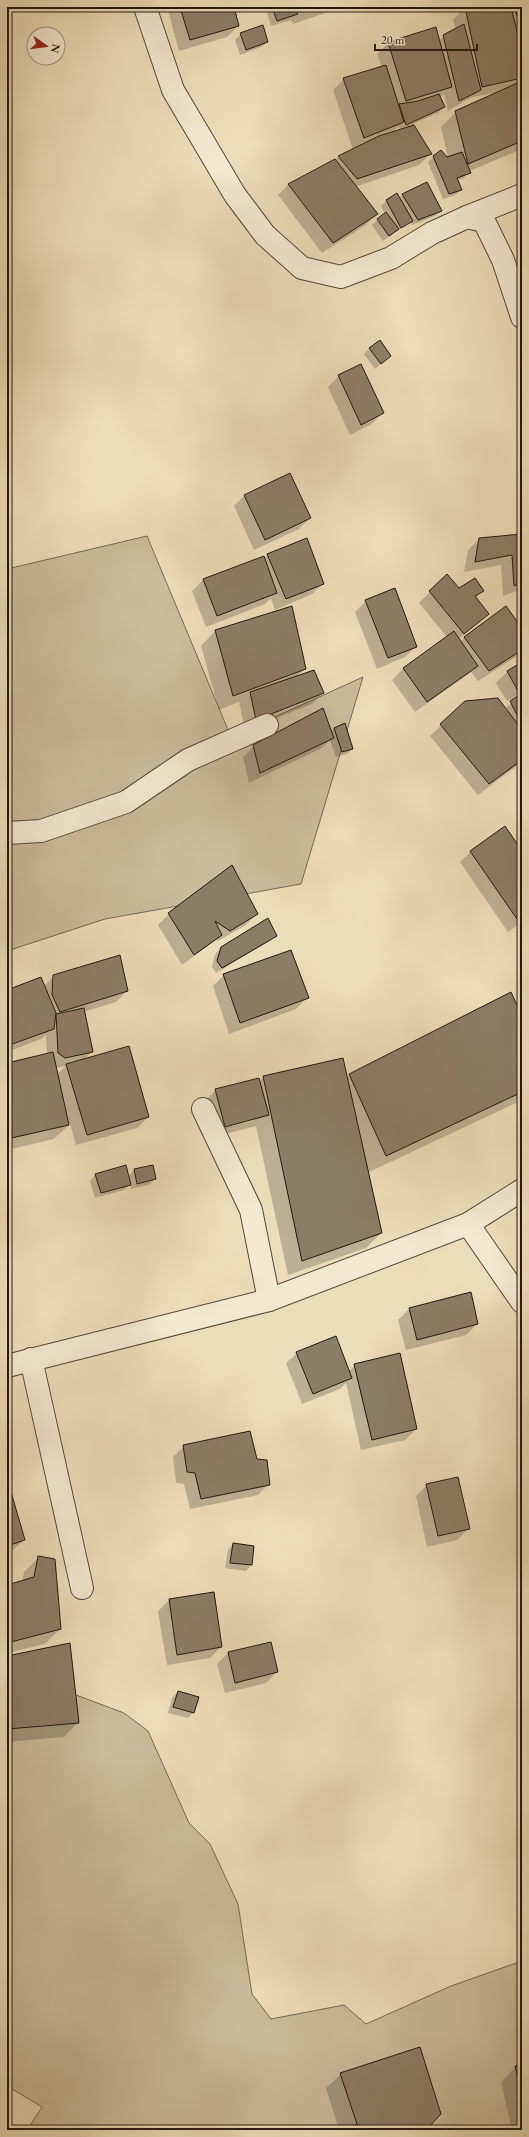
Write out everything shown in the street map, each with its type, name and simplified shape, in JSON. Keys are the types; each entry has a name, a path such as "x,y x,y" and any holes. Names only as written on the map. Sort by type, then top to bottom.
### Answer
{"street":[{"path":"145,7 173,90 235,195 265,236 302,268 341,277 391,258 432,233 522,194"},
{"path":"467,217 484,221 503,260 522,317"},
{"path":"7,833 41,831 126,802 188,760 267,725"},
{"path":"203,1109 251,1210 269,1300"},
{"path":"7,1366 269,1300 468,1224 522,1190"},
{"path":"468,1224 522,1302"},
{"path":"31,1359 82,1588"}],"shaded area":[{"path":"147,536 231,737 363,677 301,884 105,919 7,951 7,569"},
{"path":"68,1692 124,1713 148,1731 189,1823 210,1844 238,1904 252,1994 271,2019 344,2005 366,2024 451,1986 522,1961 522,2130 390,2130 382,2121 316,2130 27,2130 42,2107 7,2086 7,1694"}],"building":[{"path":"180,7 234,7 239,26 190,40"},
{"path":"272,7 295,7 298,14 277,21"},
{"path":"465,7 511,7 522,51 522,78 482,87"},
{"path":"514,7 522,7 522,31"},
{"path":"464,24 481,90 459,101 443,35"},
{"path":"263,25 268,42 246,50 240,33"},
{"path":"436,27 452,87 406,101 388,42"},
{"path":"386,65 404,122 364,138 343,78"},
{"path":"522,81 522,141 468,164 455,111"},
{"path":"439,94 445,107 406,125 399,104 418,101"},
{"path":"414,125 432,154 357,179 338,156 379,136"},
{"path":"441,150 447,157 462,152 471,173 457,178 462,190 449,194 433,156"},
{"path":"335,159 378,214 333,243 288,184"},
{"path":"427,182 442,211 418,220 402,194"},
{"path":"397,193 413,221 401,228 386,200"},
{"path":"386,212 399,229 389,236 377,219"},
{"path":"380,340 391,356 381,364 369,348"},
{"path":"361,364 384,413 361,425 338,375"},
{"path":"290,473 311,518 265,540 244,495"},
{"path":"522,534 522,582 514,586 512,555 475,562 479,538"},
{"path":"307,538 324,584 286,599 267,554"},
{"path":"264,556 277,593 217,616 203,579"},
{"path":"447,574 459,588 475,578 484,591 475,596 489,614 464,634 429,591"},
{"path":"395,588 417,647 388,658 365,600"},
{"path":"292,606 306,669 233,696 215,630"},
{"path":"506,606 522,628 522,650 489,671 464,637"},
{"path":"454,631 478,666 427,702 403,668"},
{"path":"522,662 522,689 518,691 507,671"},
{"path":"314,670 324,693 256,720 250,692"},
{"path":"522,693 522,725 510,701"},
{"path":"498,698 522,730 522,760 489,784 440,724 465,701"},
{"path":"323,708 334,738 260,773 253,745"},
{"path":"345,723 353,749 342,752 334,728"},
{"path":"505,826 522,851 522,920 519,922 470,851"},
{"path":"232,865 258,914 230,931 215,921 222,935 194,955 168,913"},
{"path":"268,918 277,936 222,968 217,961 221,947"},
{"path":"291,950 309,998 240,1023 223,974"},
{"path":"120,955 128,991 60,1012 52,995 53,975"},
{"path":"41,977 56,1013 54,1029 7,1046 7,990"},
{"path":"511,992 522,1016 522,1092 386,1156 349,1074"},
{"path":"84,1008 93,1052 65,1058 58,1053 56,1014"},
{"path":"129,1046 149,1117 87,1135 66,1064"},
{"path":"53,1052 69,1125 7,1139 7,1063"},
{"path":"343,1058 382,1233 302,1261 263,1076"},
{"path":"259,1078 269,1115 225,1127 215,1089"},
{"path":"126,1165 131,1185 101,1193 95,1174"},
{"path":"153,1165 156,1179 137,1184 134,1169"},
{"path":"471,1292 478,1324 417,1340 409,1308"},
{"path":"336,1336 352,1378 313,1394 296,1352"},
{"path":"400,1353 417,1429 372,1440 354,1364"},
{"path":"250,1431 257,1459 267,1460 270,1485 201,1499 195,1473 187,1472 183,1445"},
{"path":"458,1477 470,1529 438,1536 426,1484"},
{"path":"11,1492 25,1540 7,1546 7,1493"},
{"path":"233,1543 254,1546 252,1565 230,1563"},
{"path":"38,1556 55,1559 61,1629 7,1643 7,1585 34,1577"},
{"path":"214,1592 222,1647 177,1655 169,1599"},
{"path":"271,1642 278,1672 235,1683 228,1652"},
{"path":"70,1643 79,1723 7,1729 7,1656"},
{"path":"178,1691 199,1697 194,1713 173,1707"},
{"path":"420,2047 441,2114 426,2130 359,2130 340,2073"},
{"path":"522,2065 522,2095 515,2066"}]}
